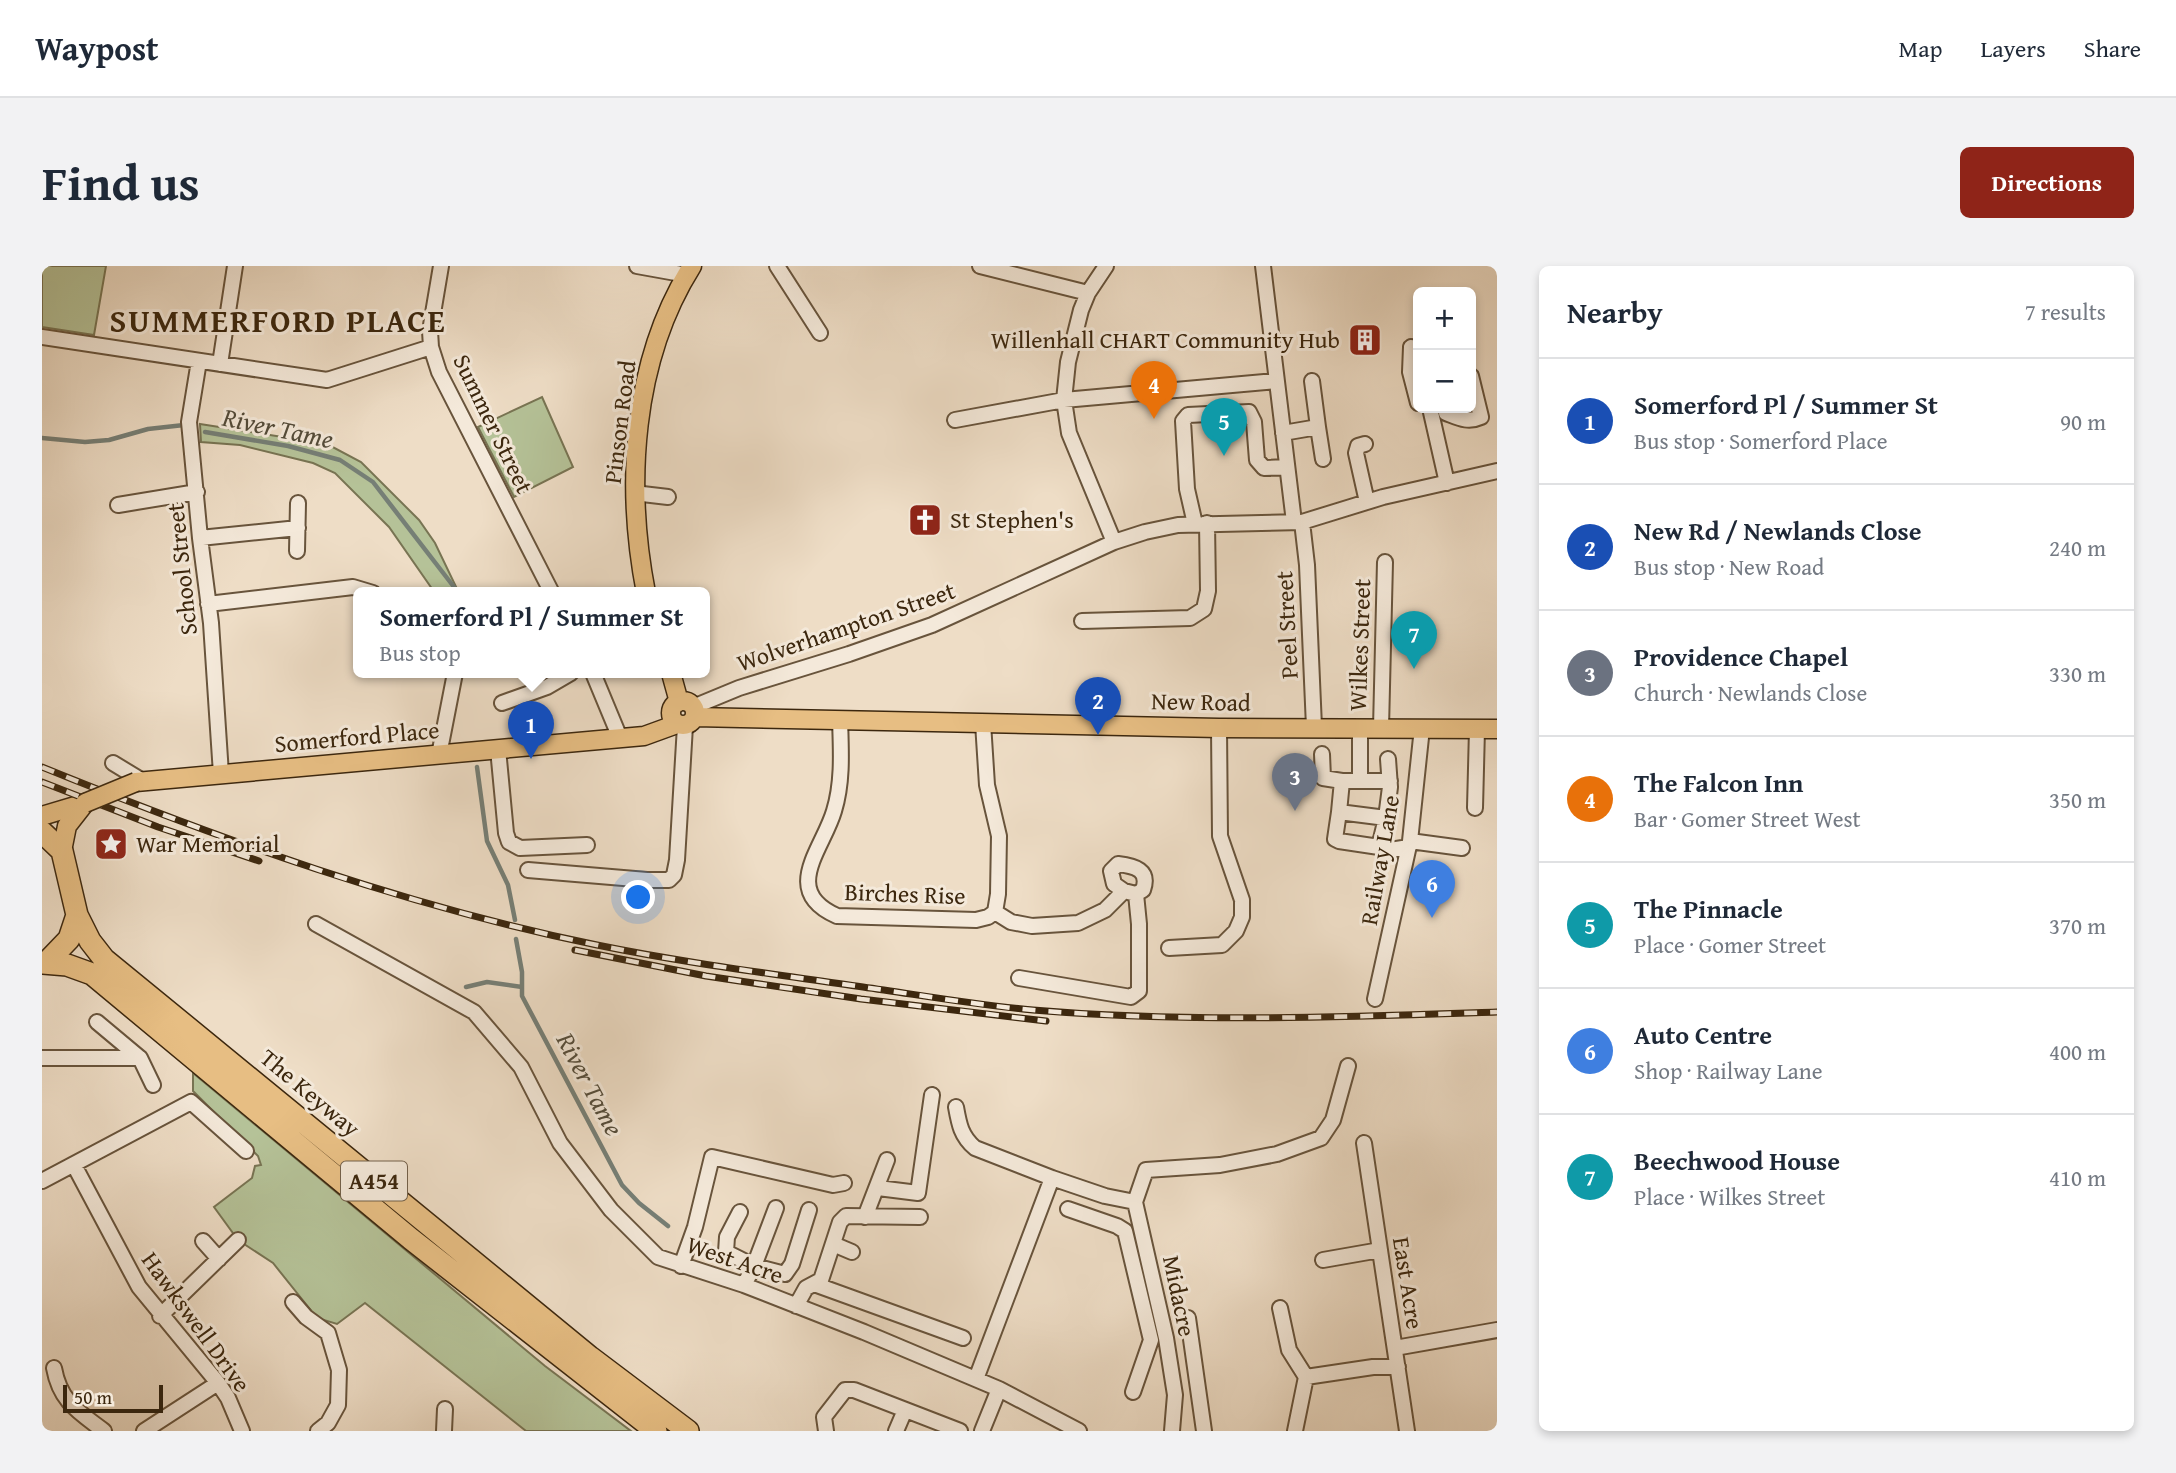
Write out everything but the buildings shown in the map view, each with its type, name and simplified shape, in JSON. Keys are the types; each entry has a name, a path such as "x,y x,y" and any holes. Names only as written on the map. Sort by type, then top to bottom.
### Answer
{"highway":[{"path":"42,832 62,851"},
{"name":"A454","path":"44,962 69,939 77,915 62,851"},
{"name":"The Keyway","path":"77,915 90,941 104,959 186,1038 411,1239 656,1431"},
{"name":"The Keyway","path":"44,962 67,965 92,974 186,1038 590,1357 688,1431"}],"main road":[{"name":"Pinson Road","path":"645,587 634,493 636,457 649,369 659,333 689,271"},
{"path":"672,678 683,715"},
{"name":"New Road","path":"683,715 1219,728 1497,729"},
{"name":"Somerford Place","path":"42,816 85,803 139,781 629,736 640,729 683,715"},
{"path":"62,851 66,826 85,803"}],"street":[{"path":"220,364 235,266"},
{"name":"Summer Street","path":"441,266 430,331 431,347 439,372 549,587"},
{"path":"637,266 689,271"},
{"path":"777,266 820,333"},
{"path":"980,266 1088,293"},
{"path":"1106,266 1088,293 1076,329 1068,362 1064,400 1069,433 1114,542"},
{"name":"Peel Street","path":"1263,266 1287,467 1307,565 1314,727"},
{"path":"42,337 327,380 431,347"},
{"path":"1413,348 1410,372 1413,384"},
{"name":"School Street","path":"200,361 189,422 222,774"},
{"path":"955,420 1064,400 1276,381"},
{"path":"1312,381 1323,459"},
{"path":"1446,413 1463,420 1481,417 1476,396"},
{"path":"1083,621 1190,618 1204,608 1208,592 1201,523 1187,489 1183,421 1188,415 1249,412 1254,422 1257,460 1260,465 1264,468 1287,467"},
{"path":"1431,413 1447,483"},
{"path":"1283,433 1318,426"},
{"path":"1365,444 1358,446 1356,453 1367,502"},
{"name":"Wolverhampton Street","path":"683,715 739,688 932,625 1114,542 1145,532 1201,523 1298,522 1367,502 1497,471"},
{"path":"118,505 197,492"},
{"path":"634,493 668,497"},
{"path":"297,551 298,503"},
{"path":"200,538 298,528"},
{"name":"Wilkes Street","path":"1381,728 1385,562"},
{"path":"208,604 353,587"},
{"path":"439,755 454,678"},
{"path":"502,703 547,687 562,678"},
{"path":"596,678 629,736"},
{"path":"528,870 648,880 668,880 674,875 677,860 683,715"},
{"name":"Birches Rise","path":"840,720 841,772 834,812 810,865 807,883 819,905 837,916 976,920 995,912 998,894 999,836 987,785 983,723"},
{"path":"1169,948 1222,945 1236,931 1242,917 1242,900 1220,836 1219,728"},
{"path":"1360,728 1360,781"},
{"name":"Railway Lane","path":"1375,999 1409,844 1422,728"},
{"path":"1475,808 1477,729"},
{"path":"498,749 509,842 520,848 587,845"},
{"path":"1322,754 1323,778 1390,782"},
{"path":"1379,846 1386,818 1390,782 1388,759"},
{"path":"113,763 139,781"},
{"path":"1342,781 1335,839 1390,850 1409,844 1462,848"},
{"path":"1339,812 1386,818"},
{"path":"995,912 1011,922 1031,926 1078,923 1105,911 1130,892 1139,924 1139,991 1131,997 1019,978"},
{"name":"West Acre","path":"316,924 474,1012 521,1067 560,1143 611,1210 658,1257 744,1285 976,1379 1079,1431"},
{"path":"97,1022 140,1058 153,1085"},
{"path":"42,1058 140,1058"},
{"path":"956,1107 959,1128 965,1140 975,1148 1105,1196 1135,1202 1146,1170 1220,1165 1277,1154 1321,1138 1332,1120 1349,1066"},
{"path":"878,1188 918,1193 932,1094"},
{"path":"42,1181 191,1102 246,1151"},
{"name":"East Acre","path":"1364,1143 1407,1431"},
{"path":"681,1266 695,1227 712,1157 833,1185 844,1183"},
{"path":"865,1217 887,1160"},
{"name":"Hawkswell Drive","path":"74,1165 132,1276 160,1316 218,1383 228,1398 242,1431"},
{"path":"976,1379 1052,1178"},
{"name":"Midacre","path":"1135,1202 1166,1338 1175,1395 1172,1431"},
{"path":"744,1285 776,1208"},
{"path":"1068,1209 1125,1231 1151,1340 1133,1392"},
{"path":"740,1212 727,1237 726,1252 754,1266 785,1274 792,1264 809,1210"},
{"path":"796,1306 806,1288 821,1280 840,1222 846,1216 920,1217"},
{"path":"160,1316 238,1240"},
{"path":"203,1241 219,1259"},
{"path":"833,1244 852,1252"},
{"path":"1322,1260 1380,1250"},
{"path":"814,1284 963,1338"},
{"path":"293,1302 306,1317 328,1333 339,1370 338,1405 328,1423 318,1431"},
{"path":"1280,1308 1289,1350 1306,1377 1295,1431"},
{"path":"1188,1318 1204,1431"},
{"path":"1395,1349 1497,1330"},
{"path":"1151,1340 1166,1338"},
{"path":"1306,1377 1373,1367 1398,1367"},
{"path":"54,1368 57,1384 68,1402 104,1431"},
{"path":"144,1431 218,1383"},
{"path":"982,1431 999,1389"},
{"path":"826,1431 824,1417 845,1390 855,1390 960,1431"},
{"path":"1175,1395 1199,1393"},
{"path":"444,1431 445,1409"},
{"path":"896,1431 905,1410"}],"green space":[{"path":"42,266 106,266 94,335 42,327"},
{"path":"542,397 573,467 514,497 478,427"},
{"path":"200,424 327,444 361,462 419,520 435,543 456,587 431,587 389,527 335,473 313,463 240,445 201,442"},
{"path":"193,1073 545,1366 631,1431 526,1431 365,1303 337,1324 317,1318 273,1263 238,1240 214,1207 252,1178 255,1166 261,1165 258,1156 193,1091"}],"waterway":[{"name":"River Tame","path":"42,438 85,442 109,440 148,429 184,425"},
{"name":"River Tame","path":"205,432 288,446 340,460 373,482 454,587"},
{"name":"River Tame","path":"477,767 487,841 508,885 515,920"},
{"name":"River Tame","path":"516,939 522,972 522,996 622,1185 639,1203 668,1226"},
{"path":"466,987 487,982 522,987"}],"railway":[{"path":"42,767 246,845 385,891 526,929 663,957 970,1003 1091,1014 1265,1018 1497,1012"},
{"path":"42,782 158,827 259,861"},
{"path":"575,950 706,976 861,999 1046,1021"}],"place":[{"name":"Willenhall CHART Community Hub","path":"1365,340"},
{"name":"The Falcon Inn","path":"1154,419"},
{"name":"The Pinnacle","path":"1224,456"},
{"name":"St Stephen's","path":"925,520"},
{"name":"Beechwood House","path":"1414,669"},
{"name":"New Rd / Newlands Close","path":"1098,735"},
{"name":"Somerford Pl / Summer St","path":"531,759"},
{"name":"Providence Chapel","path":"1295,811"},
{"name":"War Memorial","path":"111,844"},
{"name":"Auto Centre","path":"1432,918"}],"district":[{"name":"SUMMERFORD PLACE","path":"278,321"}]}
